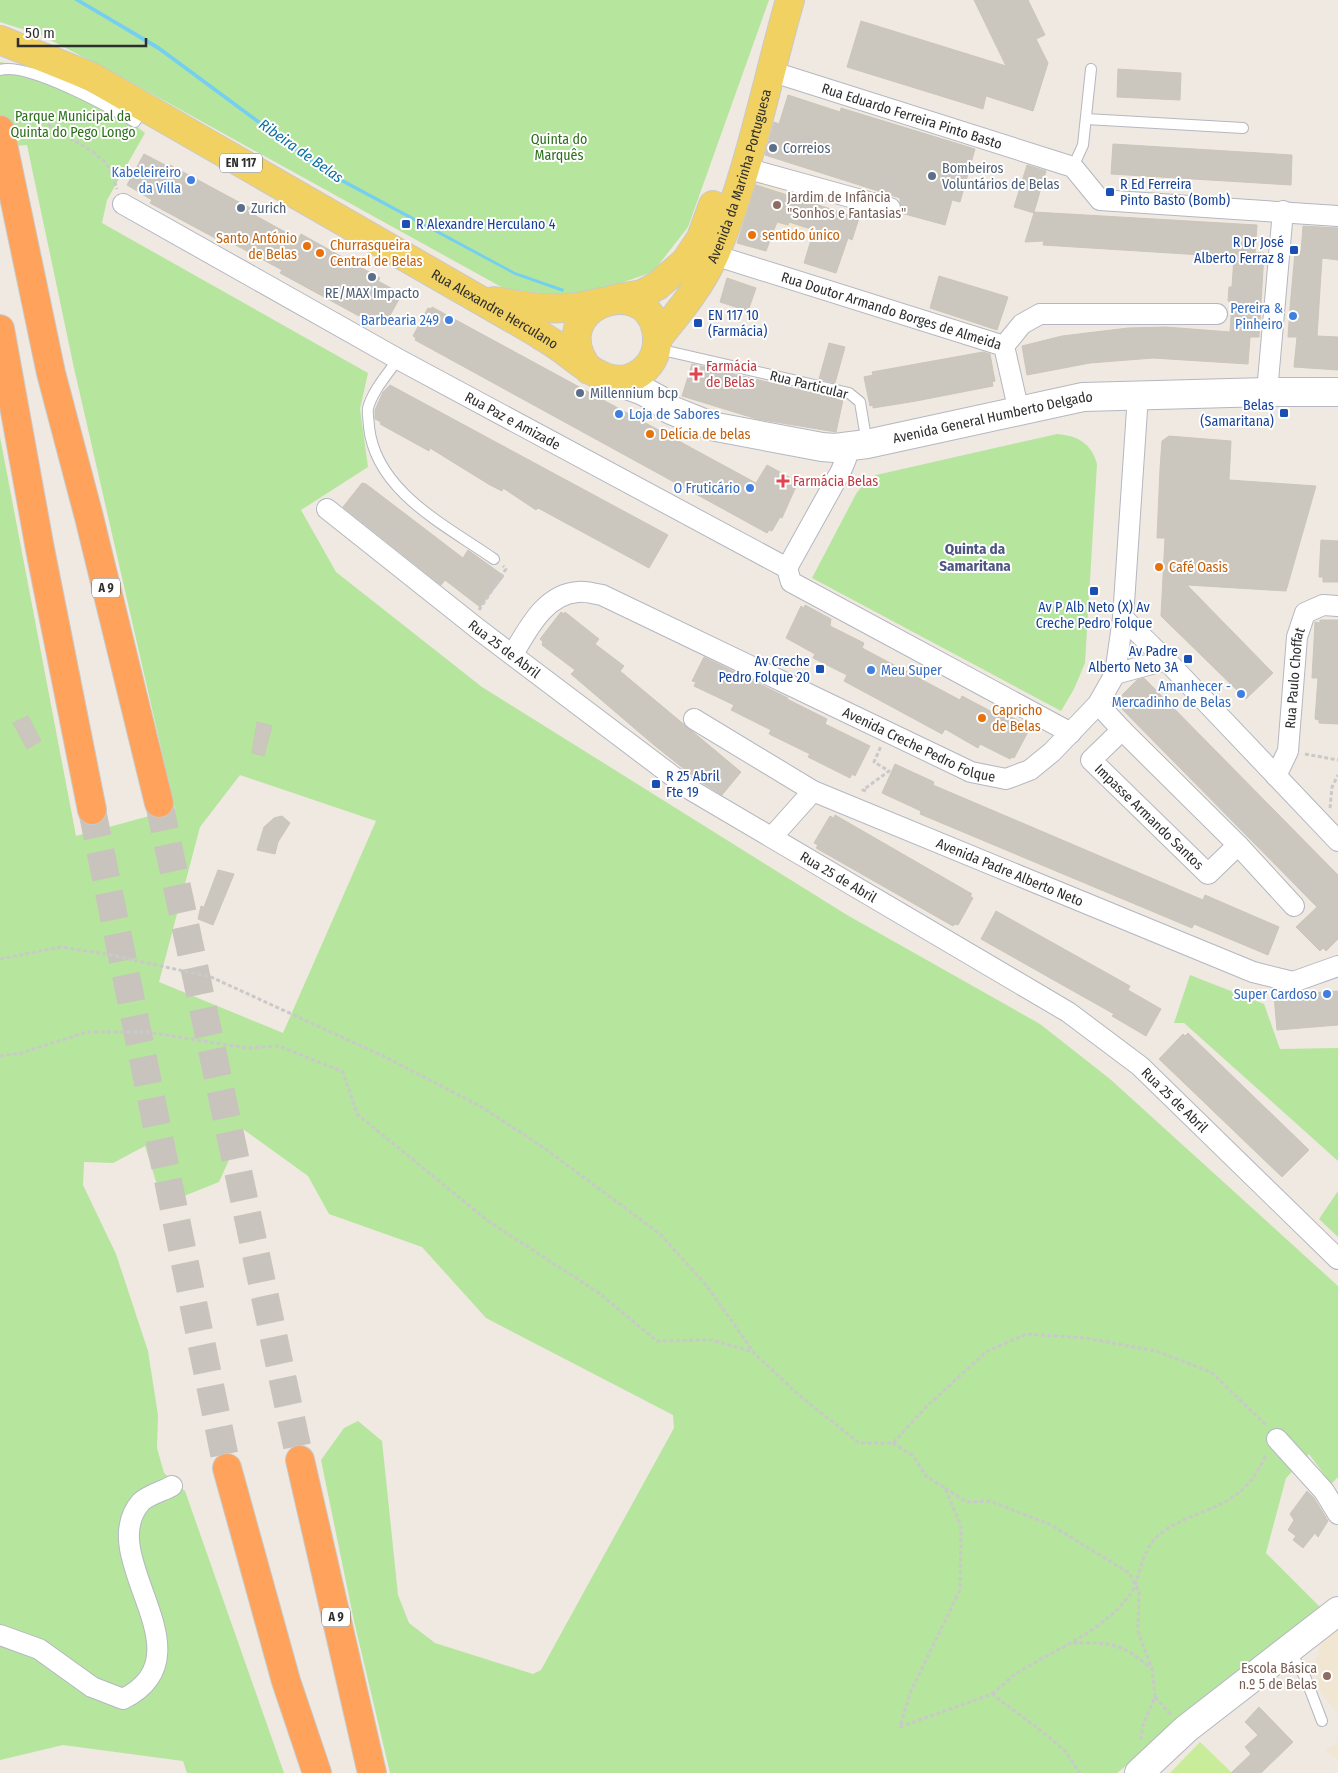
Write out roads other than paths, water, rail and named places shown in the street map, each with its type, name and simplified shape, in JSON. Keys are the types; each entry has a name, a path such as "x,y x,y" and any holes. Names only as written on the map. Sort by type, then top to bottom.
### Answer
{"highway":[{"name":"A 9","path":"7,124 50,373 89,517 159,803"},
{"path":"0,329 40,549 92,810"},
{"name":"A 9","path":"300,1460 372,1773"},
{"path":"227,1468 286,1681 317,1773"}],"main road":[{"name":"Avenida da Marinha Portuguesa","path":"475,298 550,309 577,308 642,294 657,286 685,262 701,238 782,0"},
{"name":"Avenida da Marinha Portuguesa","path":"656,348 690,298 714,255 745,168 790,0"},
{"name":"Rua Alexandre Herculano","path":"0,40 92,77 475,298 560,348 601,375"},
{"path":"608,301 627,301 639,306 655,326 656,348 653,373 658,399"},
{"name":"Rua Alexandre Herculano","path":"601,375 581,359 577,346 577,333 586,315 608,301"},
{"path":"601,375 626,380 638,375 656,348"},
{"name":"Avenida General Humberto Delgado","path":"601,375 641,390 658,399 671,410 711,426 822,447 856,445 1083,397 1338,392"},
{"path":"1139,1773 1186,1728 1338,1611"}],"street":[{"name":"Rua Eduardo Ferreira Pinto Basto","path":"770,71 1072,167"},
{"path":"1072,167 1100,200 1338,216"},
{"path":"745,168 890,208"},
{"name":"Rua Paz e Amizade","path":"123,204 398,359 787,568"},
{"path":"1266,392 1283,212"},
{"name":"Rua Doutor Armando Borges de Almeida","path":"714,255 1004,346 1019,412"},
{"path":"1004,346 1022,324 1040,314 1217,314"},
{"name":"Avenida Creche Pedro Folque","path":"513,654 539,613 555,599 578,592 602,594 971,772 1006,779 1030,770 1071,733 1098,704 1115,674 1123,618 1138,395"},
{"path":"856,445 846,459 787,568 792,582 1071,733"},
{"name":"Rua 25 de Abril","path":"327,509 470,623 691,790 1068,1012 1140,1066 1338,1259"},
{"name":"Rua Paulo Choffat","path":"1276,776 1288,751 1297,637 1305,613 1323,605 1338,606"},
{"path":"1123,618 1166,660 1338,841"},
{"path":"1115,674 1166,660"},
{"path":"1098,704 1238,844 1294,906"},
{"name":"Avenida Padre Alberto Neto","path":"694,719 813,791 1253,972 1293,982 1338,966"},
{"name":"Impasse Armando Santos","path":"1122,730 1091,760 1208,874 1238,844"},
{"path":"772,837 813,791"},
{"path":"1277,1439 1324,1492 1338,1514"},
{"path":"0,1635 40,1649 92,1687 123,1699 140,1691 153,1674 159,1656 154,1625 134,1562 129,1531 134,1512 142,1500 172,1486"}],"lane":[{"path":"1072,167 1083,145 1090,69"},
{"path":"0,70 24,72 84,94 135,122 144,107"},
{"path":"1086,119 1243,128"},
{"name":"Rua Particular","path":"656,348 849,393 860,402 856,445"},
{"path":"398,359 377,389 368,410 370,437 382,468 411,502 494,560"},
{"path":"1288,1648 1306,1679 1322,1721"}],"water":[{"path":"74,0 81,0 159,46 328,171 515,272 564,289 563,292 515,275 326,174 158,50"}],"tunnel":[{"path":"159,803 300,1460"},
{"path":"92,810 227,1468"}],"place":[{"name":"Correios","path":"773,148"},
{"name":"Bombeiros Voluntários de Belas","path":"932,176"},
{"name":"Kabeleireiro da Villa","path":"191,180"},
{"name":"R Ed Ferreira Pinto Basto (Bomb)","path":"1110,192"},
{"name":"Jardim de Infância \"Sonhos e Fantasias\"","path":"777,205"},
{"name":"Zurich","path":"241,208"},
{"name":"R Alexandre Herculano 4","path":"406,224"},
{"name":"sentido único","path":"752,235"},
{"name":"Santo António de Belas","path":"307,246"},
{"name":"R Dr José Alberto Ferraz 8","path":"1294,250"},
{"name":"Churrasqueira Central de Belas","path":"320,253"},
{"name":"RE/MAX Impacto","path":"372,277"},
{"name":"Pereira & Pinheiro","path":"1293,316"},
{"name":"Barbearia 249","path":"449,320"},
{"name":"EN 117 10 (Farmácia)","path":"698,323"},
{"name":"Farmácia de Belas","path":"696,374"},
{"name":"Millennium bcp","path":"580,393"},
{"name":"Belas (Samaritana)","path":"1284,413"},
{"name":"Loja de Sabores","path":"619,414"},
{"name":"Delícia de belas","path":"650,434"},
{"name":"Farmácia Belas","path":"783,481"},
{"name":"O Fruticário","path":"750,488"},
{"name":"Café Oasis","path":"1159,567"},
{"name":"Av P Alb Neto (X) Av Creche Pedro Folque","path":"1094,591"},
{"name":"Av Padre Alberto Neto 3A","path":"1188,659"},
{"name":"Av Creche Pedro Folque 20","path":"820,669"},
{"name":"Meu Super","path":"871,670"},
{"name":"Amanhecer - Mercadinho de Belas","path":"1241,694"},
{"name":"Capricho de Belas","path":"982,718"},
{"name":"R 25 Abril Fte 19","path":"656,784"},
{"name":"Super Cardoso","path":"1327,994"},
{"name":"Escola Básica n.º 5 de Belas","path":"1327,1676"}],"district":[{"name":"Quinta da Samaritana","path":"975,558"}],"park label":[{"name":"Parque Municipal da Quinta do Pego Longo","path":"73,124"},
{"name":"Quinta do Marquês","path":"559,148"}],"water label":[{"name":"Ribeira de Belas","path":"301,151"}]}
